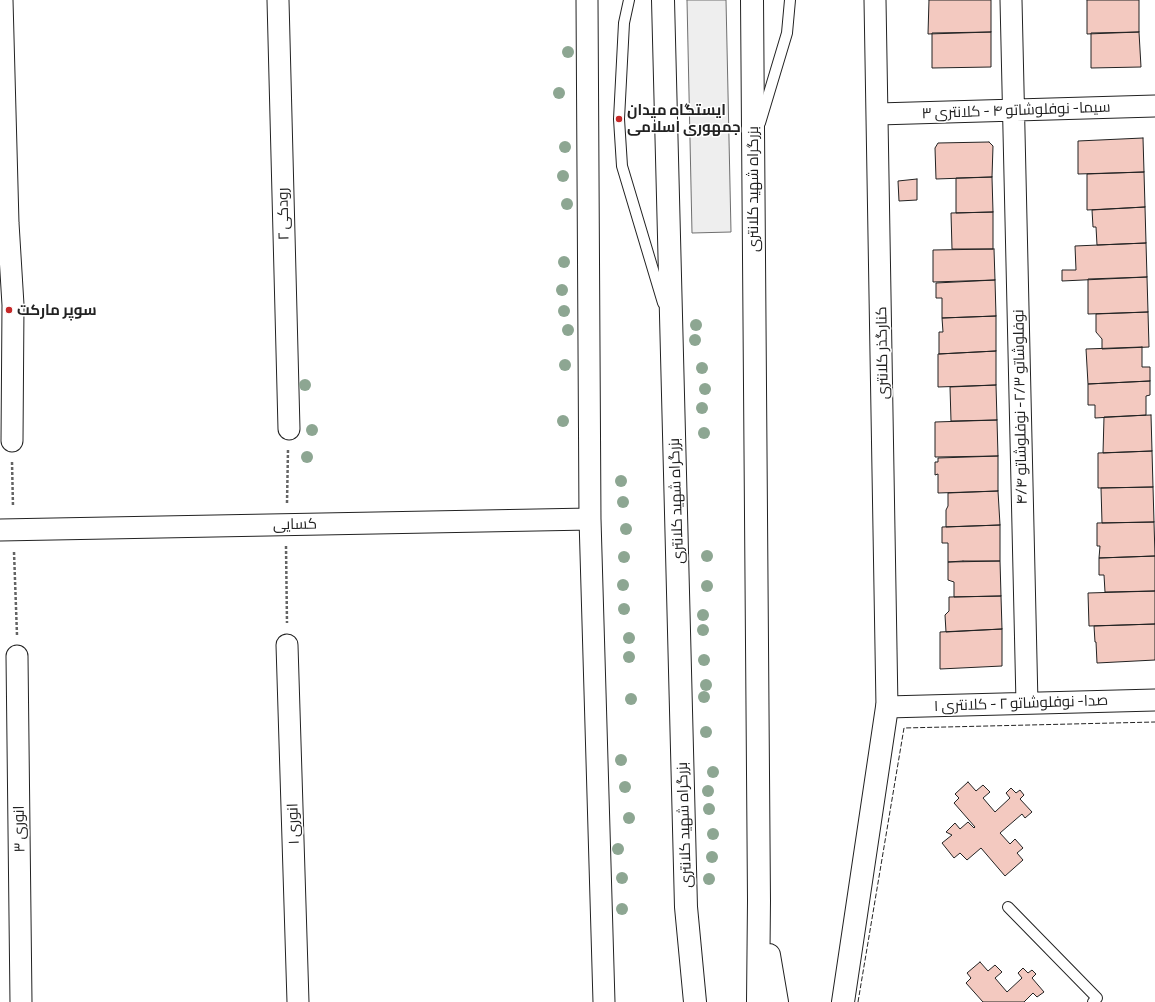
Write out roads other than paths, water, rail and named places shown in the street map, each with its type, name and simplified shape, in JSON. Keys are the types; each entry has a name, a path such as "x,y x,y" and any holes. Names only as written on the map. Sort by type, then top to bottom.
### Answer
{"highway":[{"name":"بزرگراه شهید کلانتری","path":"663,0 686,907 695,1002"},
{"name":"بزرگراه شهید کلانتری","path":"752,0 759,900 758,1002"},
{"path":"842,1002 887,707"},
{"path":"759,900 777,1002"},
{"path":"680,1002 686,907"}],"street":[{"path":"2,0 4,223 13,306 6,417 12,441"},
{"name":"رودکی ۲","path":"278,0 288,428"},
{"path":"587,0 590,519 604,1002"},
{"name":"کنارگذر کلانتری","path":"875,0 887,707"},
{"name":"نوفلوشاتو ۲/۳- نوفلوشاتو ۴/۴","path":"1011,0 1027,703"},
{"name":"سیما- نوفلوشاتو ۴ - کلانتری ۳","path":"878,114 1155,106"},
{"name":"کسایی","path":"0,530 590,519"},
{"name":"انوری ۱","path":"287,645 298,1002"},
{"name":"انوری ۳","path":"17,656 21,1002"},
{"name":"صدا- نوفلوشاتو ۲ - کلانتری ۱","path":"887,707 1155,700"}],"lane":[{"path":"629,0 624,23 619,119 622,166 671,330"},
{"path":"753,148 787,33 790,0"},
{"path":"1008,907 1097,998 1093,1002"}],"place":[{"name":"ایستگاه میدان جمهوری اسلامی","path":"619,119"},
{"name":"سوپر مارکت","path":"9,310"}]}
